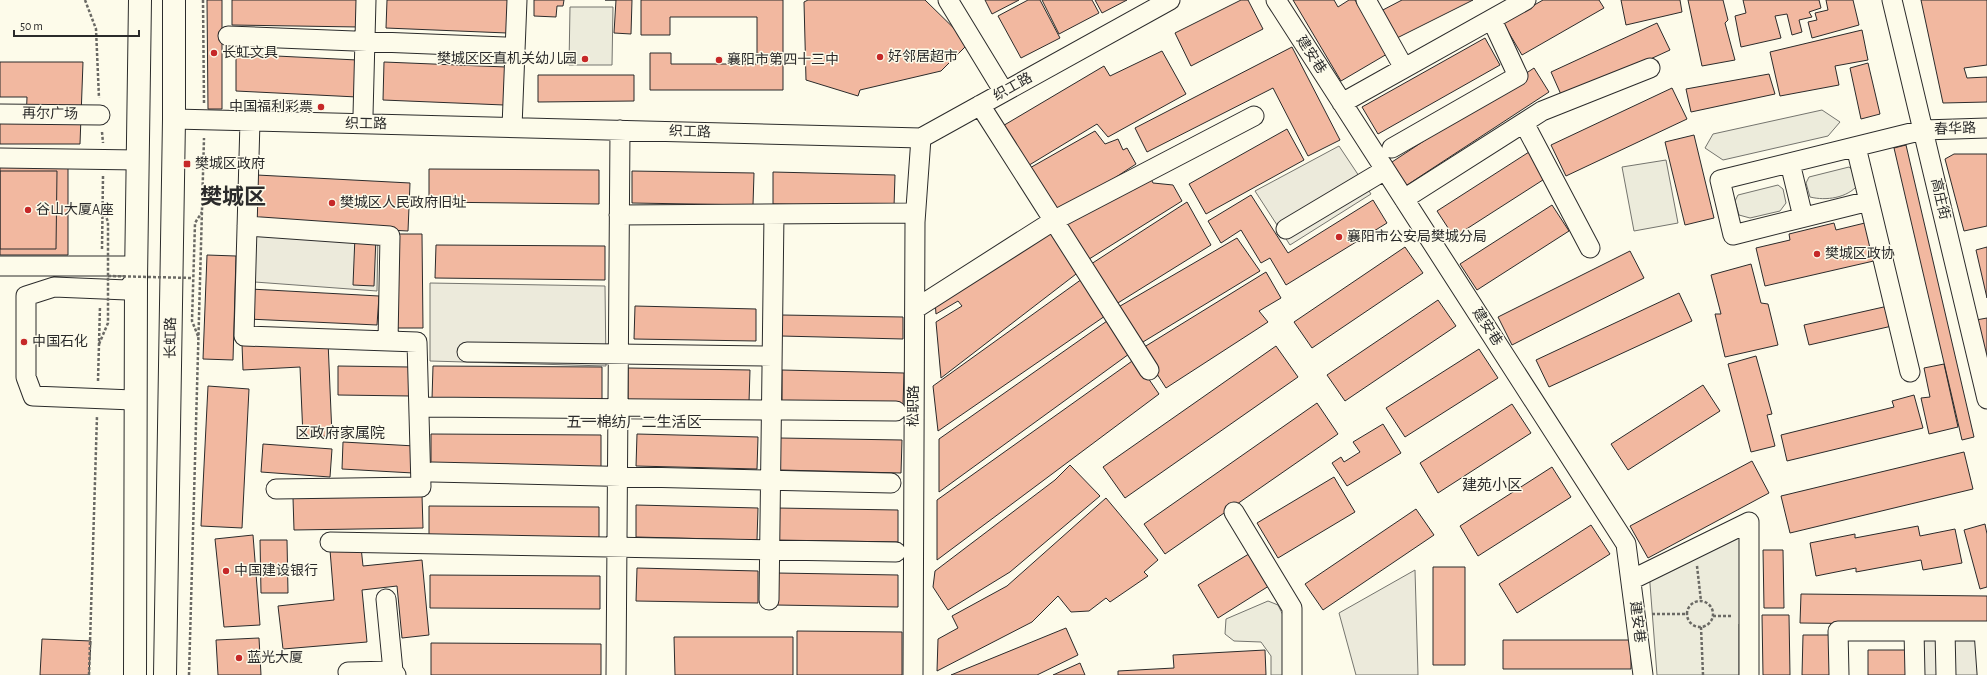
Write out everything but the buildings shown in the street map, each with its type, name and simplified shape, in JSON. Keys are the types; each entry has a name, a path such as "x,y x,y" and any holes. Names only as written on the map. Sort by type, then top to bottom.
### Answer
{"highway":[{"path":"135,675 136,272 140,0"},
{"name":"长虹路","path":"165,675 174,119 174,0"}],"street":[{"path":"363,114 366,0"},
{"path":"512,127 517,0"},
{"path":"948,0 1004,92"},
{"name":"织工路","path":"174,119 921,138 1170,0"},
{"name":"建安巷","path":"1276,0 1626,544 1643,675"},
{"path":"1366,0 1404,68"},
{"path":"1342,103 1526,0"},
{"name":"高庄街","path":"1892,0 1987,399"},
{"path":"1392,148 1518,76 1492,20"},
{"path":"228,36 365,40 505,48"},
{"path":"1404,199 1542,111 1650,68"},
{"path":"980,105 1149,370"},
{"name":"再尔广场","path":"0,114 100,115"},
{"path":"915,309 1054,221 1254,116"},
{"path":"250,121 244,336 416,342 421,487 276,489"},
{"path":"1524,123 1590,248"},
{"name":"春华路","path":"1803,217 1733,235 1720,180 1923,130 1987,128"},
{"path":"616,675 620,130"},
{"name":"松职路","path":"913,675 915,222 921,138"},
{"path":"1856,147 1910,372"},
{"path":"0,158 138,160"},
{"path":"1790,163 1803,217 1869,200"},
{"path":"1286,229 1385,170"},
{"path":"619,215 906,213"},
{"path":"768,600 774,214"},
{"path":"247,226 390,236 388,341"},
{"path":"0,266 136,272 128,290 54,287 26,296 26,377 33,396 133,400 135,413"},
{"path":"467,352 772,356"},
{"path":"426,407 896,411"},
{"path":"432,472 890,483"},
{"path":"1234,512 1292,608 1292,675"},
{"path":"1631,580 1749,522 1749,675"},
{"path":"330,542 896,552"},
{"path":"348,675 348,672 395,673 386,599"},
{"path":"1839,675 1838,631 1986,631 1987,673"},
{"path":"1914,631 1915,675"},
{"path":"1945,631 1946,675"}],"path":[{"path":"85,0 96,29 100,115"},
{"path":"189,675 204,119 203,0"},
{"path":"99,344 108,323 108,222 102,208"},
{"path":"198,338 192,321 193,278 195,223 202,212"},
{"path":"108,276 193,278"},
{"path":"1695,548 1701,601"},
{"path":"1701,601 1709,604 1713,616 1709,624 1701,627 1693,625 1687,614 1693,603 1701,601"},
{"path":"1636,613 1687,614"},
{"path":"1701,627 1703,675"}],"shaded area":[{"path":"570,7 613,7 612,65 569,65"},
{"path":"1822,110 1840,122 1828,136 1723,160 1705,148 1713,134"},
{"path":"1339,146 1371,194 1290,245 1255,191"},
{"path":"1666,160 1678,223 1634,231 1622,167"},
{"path":"1849,167 1854,171 1858,185 1848,193 1842,196 1823,199 1810,197 1806,183 1809,177"},
{"path":"1778,185 1783,189 1786,203 1780,211 1750,218 1739,215 1735,201 1738,195"},
{"path":"242,226 378,234 377,291 241,281"},
{"path":"430,283 605,286 606,366 430,361"},
{"path":"1749,522 1749,616 1739,624 1739,675 1657,675 1649,571"},
{"path":"1415,570 1418,675 1356,675 1339,613"},
{"path":"1268,601 1278,605 1285,619 1286,675 1271,675 1271,656 1261,642 1234,641 1225,634 1226,619"},
{"path":"1914,631 1984,631 1987,675 1915,675"}],"place":[{"name":"长虹文具","path":"214,53"},
{"name":"好邻居超市","path":"880,57"},
{"name":"樊城区区直机关幼儿园","path":"585,59"},
{"name":"襄阳市第四十三中","path":"719,60"},
{"name":"中国福利彩票","path":"321,107"},
{"name":"樊城区政府","path":"187,164"},
{"name":"樊城区人民政府旧址","path":"332,203"},
{"name":"谷山大厦A座","path":"28,210"},
{"name":"襄阳市公安局樊城分局","path":"1339,237"},
{"name":"樊城区政协","path":"1817,254"},
{"name":"中国石化","path":"24,342"},
{"name":"中国建设银行","path":"226,571"},
{"name":"蓝光大厦","path":"239,658"}],"district":[{"name":"樊城区","path":"233,197"},
{"name":"五一棉纺厂二生活区","path":"634,422"},
{"name":"区政府家属院","path":"340,433"},
{"name":"建苑小区","path":"1492,485"}]}
